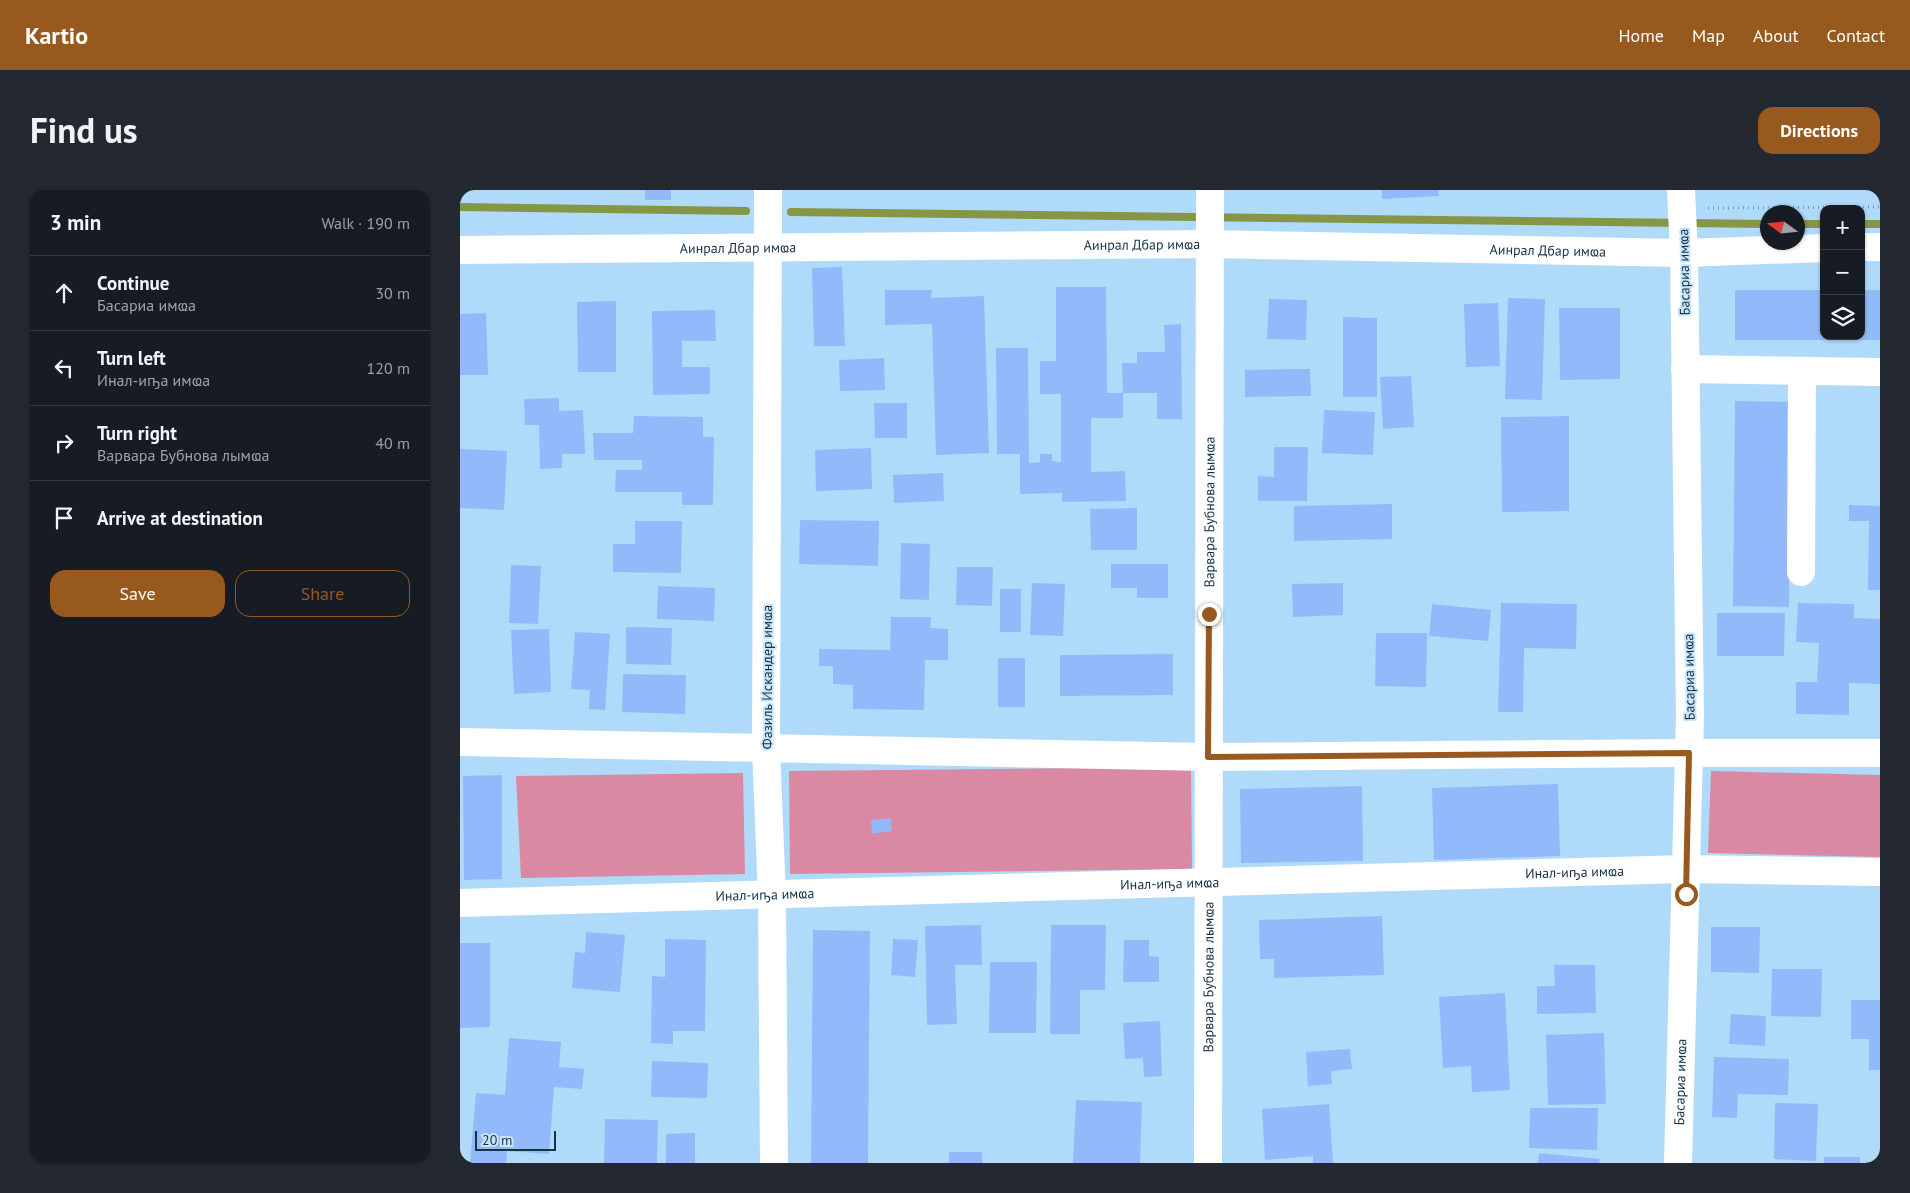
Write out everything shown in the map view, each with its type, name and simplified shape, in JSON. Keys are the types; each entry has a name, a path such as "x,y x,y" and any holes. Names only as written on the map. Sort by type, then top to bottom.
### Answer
{"street":[{"name":"Фазиль Искандер имҩа","path":"768,190 766,748 772,896 774,1163"},
{"name":"Варвара Бубнова лымҩа","path":"1208,1163 1210,190"},
{"name":"Басариа имҩа","path":"1678,1163 1689,753 1682,199"},
{"name":"Аинрал Дбар имҩа","path":"460,250 769,246 1210,244 1684,253 1820,248"},
{"path":"1865,247 1880,246"},
{"path":"1685,369 1880,372"},
{"path":"1801,572 1802,371"},
{"path":"460,742 1208,757 1880,753"},
{"name":"Инал-иҧа имҩа","path":"460,903 772,896 1686,869 1880,872"}],"path":[{"path":"1682,199 1880,207"}],"shaded area":[{"path":"1191,767 1192,869 790,874 789,771"},
{"path":"1711,771 1880,775 1880,857 1708,853"},
{"path":"743,773 745,874 521,878 516,776"}],"building":[{"path":"645,190 671,190 671,200 645,200"},
{"path":"1382,190 1438,190 1439,196 1382,199"},
{"path":"842,267 845,346 814,346 812,268"},
{"path":"1056,287 1106,287 1107,393 1123,393 1123,418 1091,418 1091,472 1125,471 1126,501 1062,502 1062,493 1020,494 1020,454 997,454 996,348 1028,348 1029,463 1040,462 1040,454 1052,454 1052,461 1061,462 1061,394 1040,394 1040,361 1056,361"},
{"path":"885,290 932,290 931,298 984,296 989,453 936,455 932,324 885,325"},
{"path":"1735,290 1820,290 1820,340 1735,340"},
{"path":"1865,290 1880,290 1880,340 1865,340"},
{"path":"1508,298 1545,299 1542,400 1505,399"},
{"path":"1269,299 1307,300 1306,340 1267,339"},
{"path":"616,301 616,372 578,372 577,302"},
{"path":"1498,303 1500,366 1466,367 1464,304"},
{"path":"1559,308 1620,308 1620,379 1560,380"},
{"path":"715,310 716,341 682,341 682,367 710,367 710,394 653,395 652,311"},
{"path":"486,313 488,375 460,375 460,314"},
{"path":"1343,317 1377,318 1377,397 1343,397"},
{"path":"1181,324 1182,419 1157,419 1157,393 1123,393 1122,363 1137,363 1137,352 1165,352 1164,325"},
{"path":"884,358 885,390 840,391 839,360"},
{"path":"1310,369 1311,396 1245,397 1245,370"},
{"path":"1411,376 1414,427 1383,429 1380,377"},
{"path":"559,398 559,411 583,410 585,454 562,454 562,468 540,469 539,425 525,425 524,399"},
{"path":"1735,401 1791,402 1789,607 1733,606"},
{"path":"874,403 907,403 907,438 875,438"},
{"path":"1324,410 1375,412 1373,455 1322,453"},
{"path":"634,416 703,417 703,437 714,437 713,505 682,505 682,492 615,492 616,470 642,470 642,460 594,460 593,433 633,433"},
{"path":"1569,416 1569,511 1502,512 1501,417"},
{"path":"1274,447 1308,447 1307,501 1258,501 1258,476 1274,477"},
{"path":"871,448 872,489 816,491 815,450"},
{"path":"460,449 507,451 504,510 460,508"},
{"path":"943,473 944,501 894,503 893,475"},
{"path":"1392,504 1392,539 1294,541 1294,506"},
{"path":"1849,505 1880,506 1880,590 1868,590 1869,521 1849,521"},
{"path":"1137,508 1137,550 1091,550 1090,509"},
{"path":"800,520 879,521 878,566 799,564"},
{"path":"635,521 682,521 681,573 613,572 613,544 635,544"},
{"path":"901,543 930,544 929,600 900,599"},
{"path":"1111,564 1168,564 1168,598 1137,598 1137,588 1111,588"},
{"path":"511,565 541,566 538,624 509,623"},
{"path":"957,567 993,567 992,606 956,605"},
{"path":"1032,583 1065,584 1063,636 1030,635"},
{"path":"1343,583 1343,615 1293,617 1292,584"},
{"path":"658,586 715,588 714,621 657,619"},
{"path":"1000,589 1021,589 1021,632 1000,632"},
{"path":"1501,603 1577,604 1576,649 1524,648 1523,712 1498,712"},
{"path":"1798,603 1854,604 1854,618 1880,619 1880,684 1849,683 1849,715 1796,714 1796,682 1817,682 1819,643 1796,642"},
{"path":"1432,604 1491,610 1488,641 1429,636"},
{"path":"1717,613 1785,613 1784,656 1717,656"},
{"path":"891,617 931,617 930,628 948,629 948,660 925,660 924,710 853,709 853,685 833,684 833,666 819,666 819,649 890,650"},
{"path":"626,627 672,628 671,665 626,664"},
{"path":"549,629 551,692 514,694 511,630"},
{"path":"575,632 610,634 605,710 589,709 590,690 571,689"},
{"path":"1376,633 1427,633 1426,687 1375,686"},
{"path":"1173,654 1173,695 1060,696 1060,655"},
{"path":"998,658 1025,658 1025,707 998,707"},
{"path":"623,674 686,675 685,714 622,712"},
{"path":"502,775 502,879 464,880 463,776"},
{"path":"1558,784 1560,856 1434,860 1432,788"},
{"path":"1362,786 1363,861 1241,863 1240,789"},
{"path":"891,818 892,831 872,834 871,820"},
{"path":"1382,916 1384,975 1274,978 1274,959 1260,959 1259,920"},
{"path":"981,925 982,965 955,965 957,1024 927,1025 925,926"},
{"path":"1051,925 1106,925 1105,990 1080,990 1080,1034 1050,1034"},
{"path":"1711,927 1760,927 1759,973 1711,972"},
{"path":"813,930 870,931 868,1163 811,1163"},
{"path":"586,932 625,935 620,992 572,988 575,952 585,953"},
{"path":"665,939 706,940 705,1031 673,1031 673,1044 651,1043 652,976 665,977"},
{"path":"893,939 918,940 915,977 891,975"},
{"path":"1124,940 1149,940 1149,956 1159,957 1159,982 1123,982"},
{"path":"460,943 490,943 490,1027 460,1028"},
{"path":"990,962 1037,962 1036,1033 989,1033"},
{"path":"1554,965 1595,965 1596,1013 1537,1014 1537,986 1555,986"},
{"path":"1772,969 1822,969 1821,1017 1771,1016"},
{"path":"1505,993 1510,1090 1472,1092 1471,1066 1443,1068 1439,997"},
{"path":"1851,1000 1880,1000 1880,1070 1869,1070 1869,1039 1851,1039"},
{"path":"1731,1014 1766,1016 1765,1046 1729,1044"},
{"path":"1160,1021 1162,1076 1144,1077 1143,1058 1125,1059 1123,1023"},
{"path":"1604,1033 1606,1104 1548,1105 1546,1035"},
{"path":"509,1038 561,1042 559,1067 584,1069 582,1089 554,1087 549,1154 507,1151 506,1163 470,1163 476,1093 505,1095"},
{"path":"1350,1049 1352,1069 1331,1071 1332,1084 1308,1086 1306,1052"},
{"path":"1714,1057 1789,1059 1788,1095 1738,1094 1737,1118 1712,1117"},
{"path":"652,1061 708,1063 707,1098 651,1097"},
{"path":"1076,1100 1142,1102 1140,1163 1073,1163"},
{"path":"1775,1103 1818,1104 1816,1161 1774,1159"},
{"path":"1329,1104 1333,1163 1313,1163 1313,1156 1265,1160 1262,1109"},
{"path":"1530,1108 1598,1108 1597,1150 1529,1148"},
{"path":"605,1119 658,1120 657,1163 604,1163"},
{"path":"695,1133 695,1163 666,1163 666,1134"},
{"path":"949,1152 982,1152 982,1163 949,1163"},
{"path":"1539,1153 1600,1159 1599,1163 1538,1163"},
{"path":"1824,1157 1860,1157 1860,1163 1824,1163"}],"waterway":[{"path":"460,207 746,211"},
{"path":"791,212 1760,224"},
{"path":"1805,224 1820,224"},
{"path":"1865,224 1880,224"}],"route":[{"path":"1209,614 1208,757 1689,753 1686,894"}]}
